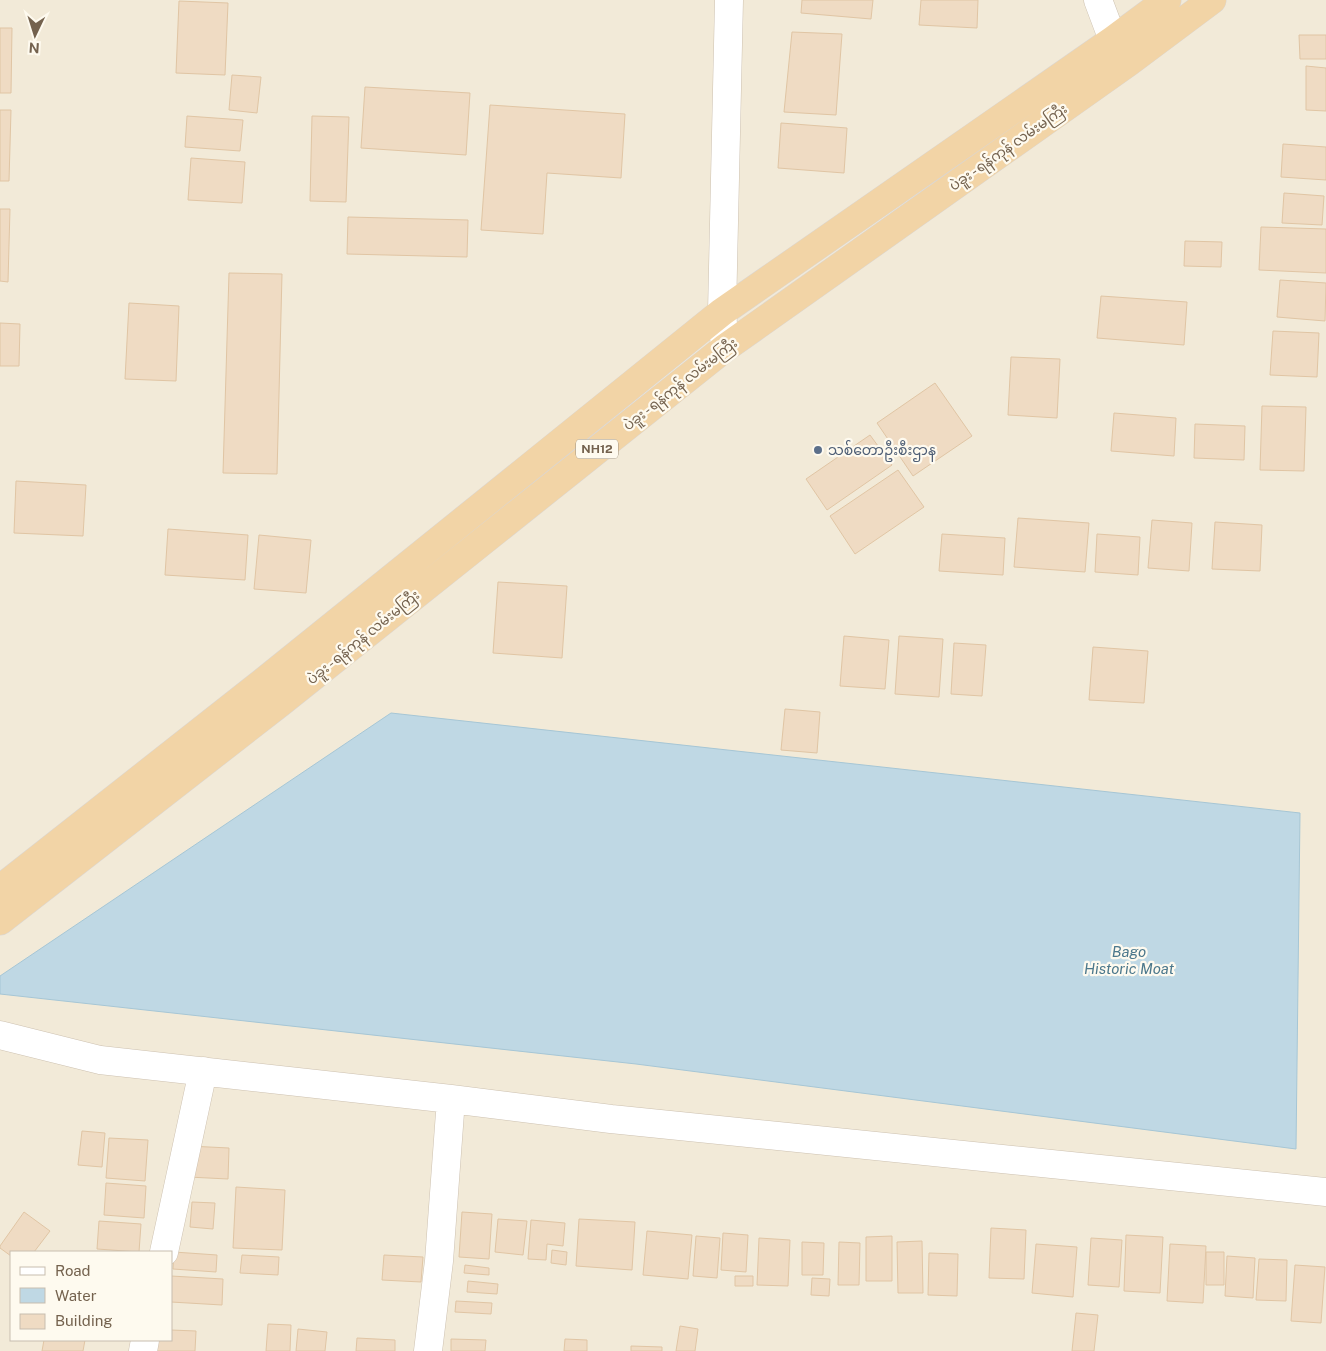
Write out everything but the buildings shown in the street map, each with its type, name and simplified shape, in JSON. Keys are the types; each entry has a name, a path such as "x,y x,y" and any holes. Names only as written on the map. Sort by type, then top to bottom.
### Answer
{"highway":[{"name":"ပဲခူး - ရန်ကုန် လမ်းမကြီး","path":"0,889 263,682 722,312 1113,40 1167,0"},
{"name":"ပဲခူး - ရန်ကုန် လမ်းမကြီး","path":"0,921 280,704 725,348 1129,62 1212,0"}],"street":[{"path":"725,348 722,312 729,0"},
{"path":"1098,0 1113,40 1129,62"},
{"path":"0,1035 100,1060 451,1099 611,1119 1326,1192"},
{"path":"164,1251 203,1071"},
{"path":"428,1351 439,1261 451,1099"}],"shaded area":[{"path":"0,0 1326,0 1326,1351 0,1351"}],"water":[{"name":"Bago Historic Moat","path":"391,713 1300,813 1296,1149 636,1064 0,994 0,976"}],"place":[{"name":"သစ်တောဦးစီးဌာန","path":"818,450"}]}
